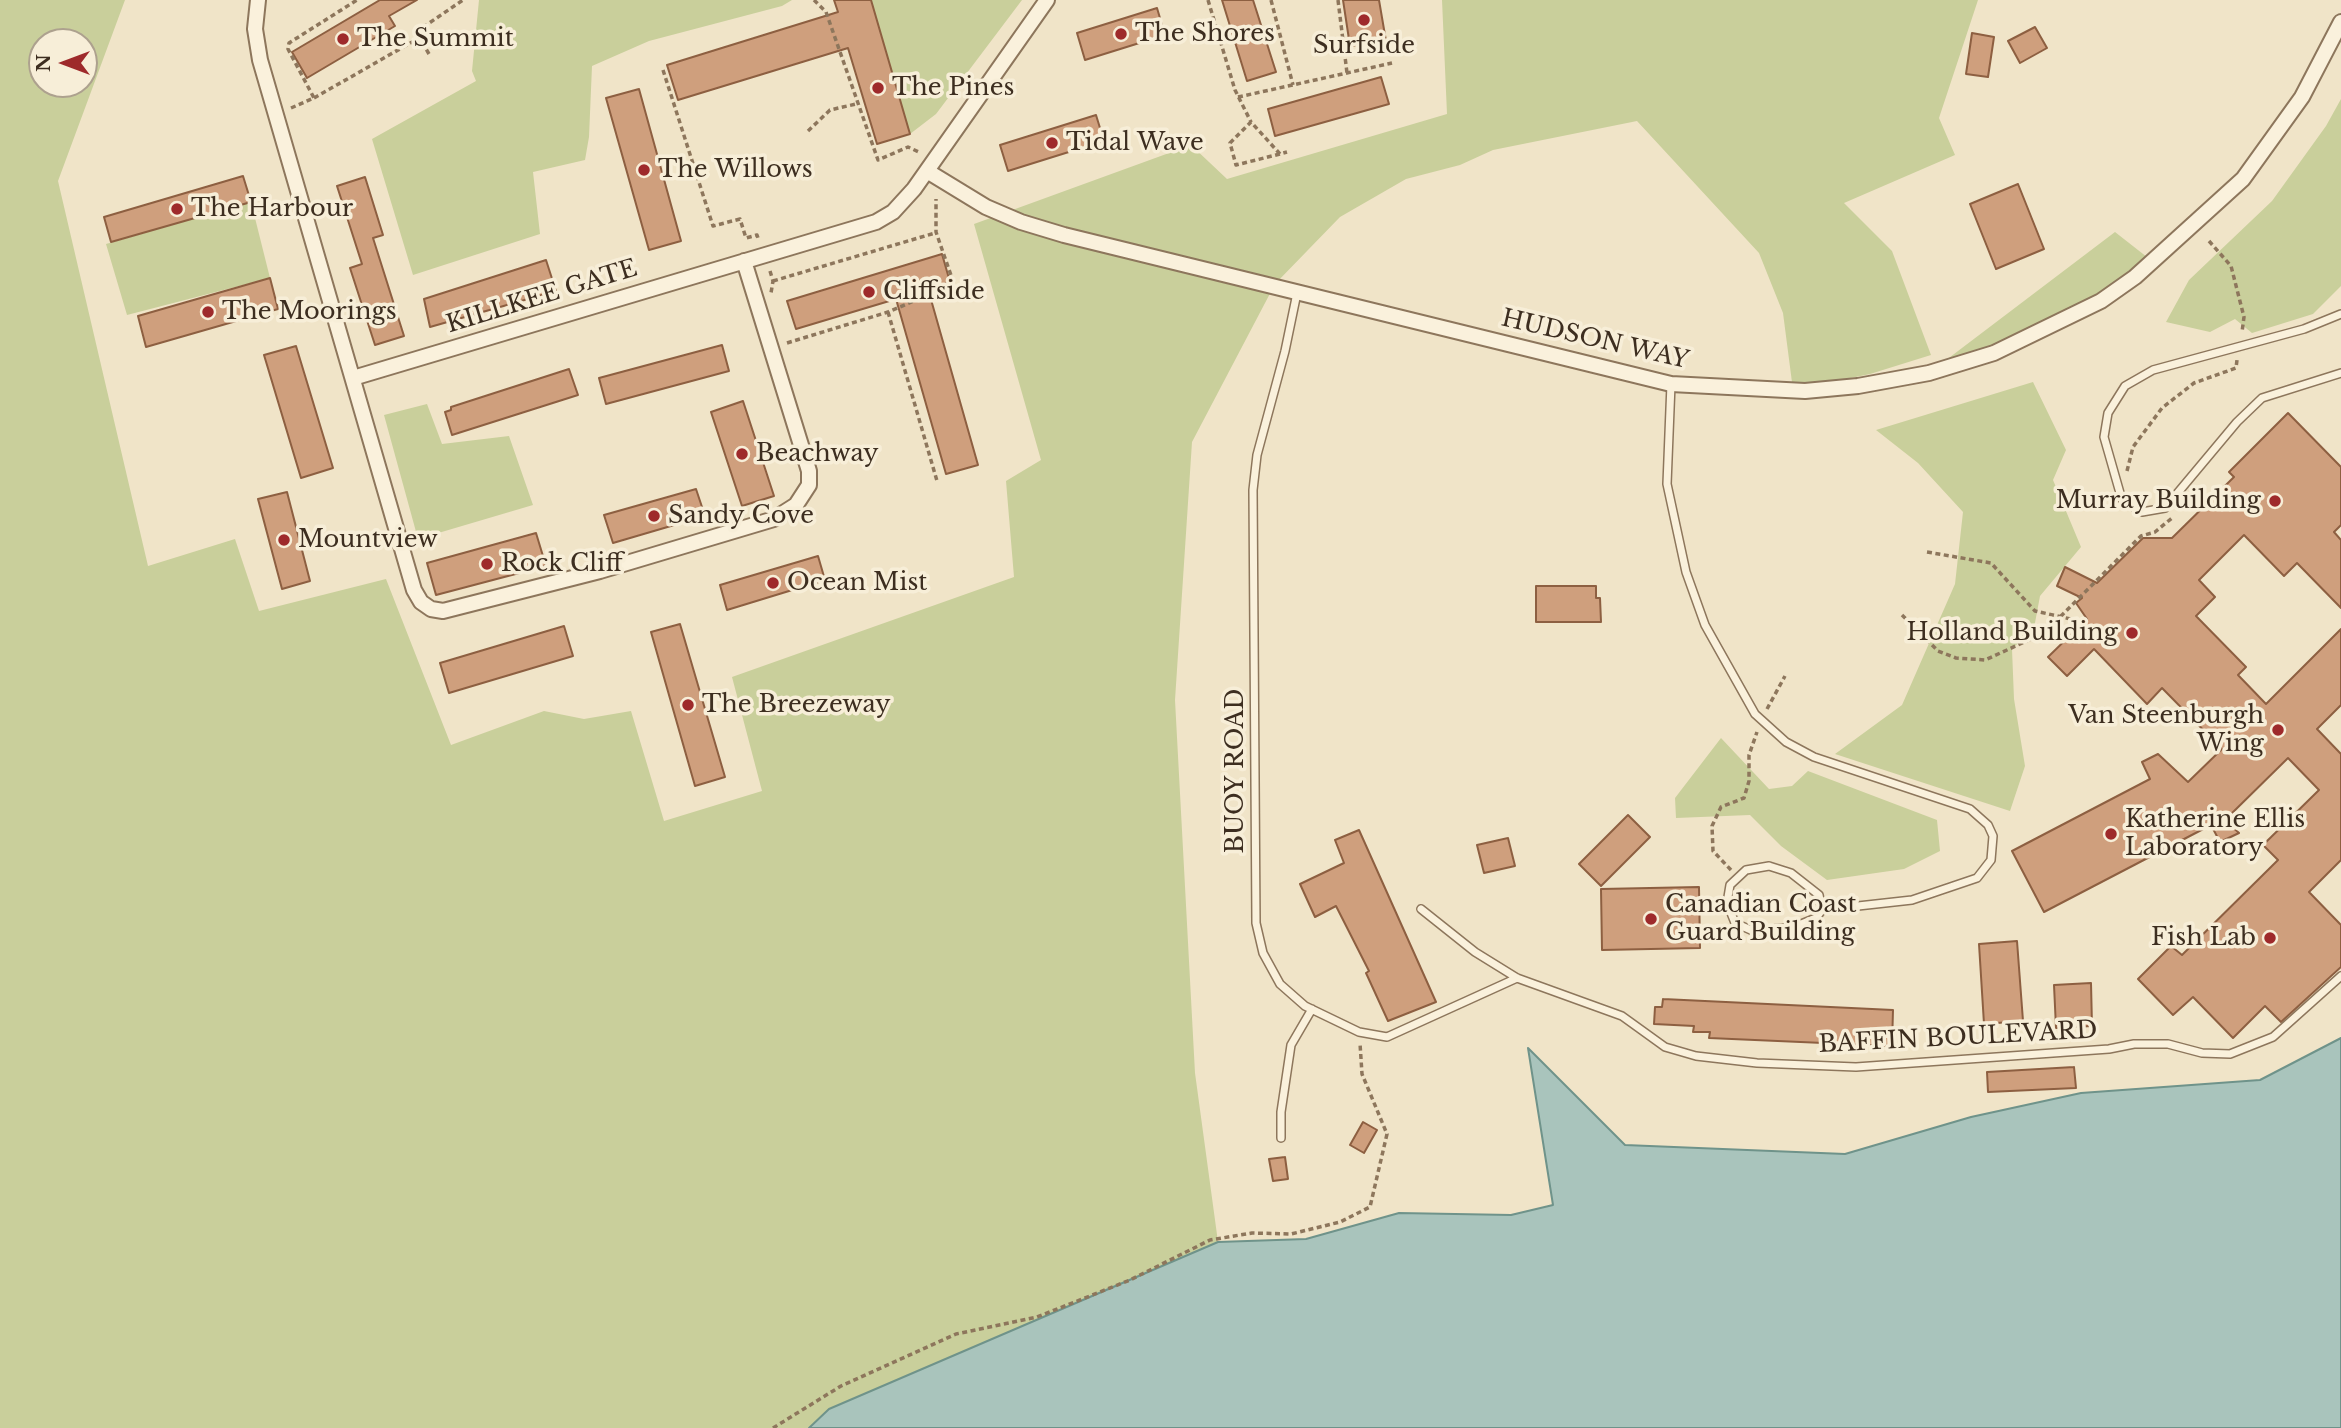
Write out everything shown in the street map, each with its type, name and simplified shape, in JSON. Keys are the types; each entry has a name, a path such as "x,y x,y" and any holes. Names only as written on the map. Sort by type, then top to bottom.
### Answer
{"street":[{"path":"258,0 255,18 258,49 414,590 421,602 431,609 443,611 593,573 774,519 787,513 803,496 809,485 809,471 744,261"},
{"name":"KILLKEE GATE","path":"353,378 876,222 893,212 931,165 1047,0"},
{"name":"HUDSON WAY","path":"931,165 986,207 1021,222 1297,293 1671,384 1805,391 1906,379 1994,353 2101,301 2169,250 2243,179 2302,97 2341,22"}],"lane":[{"name":"BUOY ROAD","path":"1297,293 1285,351 1257,455 1253,490 1256,923 1263,953 1280,984 1311,1009 1359,1032 1387,1037 1405,1032 1517,978"},
{"path":"2341,314 2304,329 2143,374 2125,386 2112,404 2105,424 2104,443 2119,493 2134,510 2150,513 2161,510 2171,503 2237,422 2262,398 2341,373"},
{"path":"1671,384 1667,484 1686,572 1705,625 1744,697 1761,720 1786,743 1814,757 1970,809 1988,825 1993,836 1991,860 1977,878 1912,900 1822,910 1807,924 1794,927 1753,930 1743,928 1729,915 1727,903 1730,885 1746,870 1781,868 1819,895 1822,910"},
{"name":"BAFFIN BOULEVARD","path":"1421,909 1475,952 1517,978 1622,1016 1664,1047 1757,1063 1856,1067 2109,1049 2134,1044 2168,1044 2202,1053 2230,1054 2273,1037 2341,976"},
{"path":"1281,1138 1281,1112 1291,1045 1311,1009"}],"path":[{"path":"314,98 288,49 289,43 357,0"},
{"path":"429,54 416,32 463,0"},
{"path":"814,0 826,12 878,160 908,147 931,165"},
{"path":"1208,0 1238,97 1251,122 1280,154"},
{"path":"1271,0 1293,85"},
{"path":"1338,0 1347,73"},
{"path":"277,115 314,98 419,38"},
{"path":"1238,97 1392,63"},
{"path":"663,70 713,226 740,219 746,238 757,236 760,244"},
{"path":"808,131 830,110 857,104"},
{"path":"1251,122 1230,143 1236,165 1287,152"},
{"path":"780,332 784,344 888,312 954,284 936,232 936,199"},
{"path":"773,281 936,232"},
{"path":"2126,477 2133,447 2143,429 2173,398 2194,383 2236,368 2244,317 2231,266 2209,241"},
{"path":"770,271 773,281 771,297"},
{"path":"888,312 937,481"},
{"path":"1902,615 1938,651 1956,659 1985,660 2031,639 2060,617 2141,537 2155,533 2168,524 2172,518 2161,510"},
{"path":"1927,552 1991,563 2035,611 2084,622"},
{"path":"1737,876 1713,850 1712,826 1721,807 1744,798 1749,781 1749,755 1761,720 1785,676"},
{"path":"773,1428 841,1386 956,1334 1037,1317 1129,1280 1210,1240 1252,1233 1291,1234 1340,1222 1370,1207 1387,1134 1362,1074 1359,1032"}],"green space":[{"path":"0,0 125,0 98,73 98,28 28,28 28,98 89,98 58,181 148,566 235,539 259,611 386,579 451,745 544,711 584,719 631,711 664,821 762,791 732,677 1014,577 1006,481 1041,460 974,224 1191,145 1227,179 1447,114 1442,0 1978,0 1939,118 1955,155 1844,203 1892,251 1931,355 1870,374 1793,390 1783,313 1759,253 1637,121 1493,150 1460,165 1406,179 1340,217 1275,284 1192,442 1175,700 1195,1073 1218,1242 829,1409 809,1428 0,1428"},
{"path":"479,0 792,0 782,6 649,41 592,66 589,137 585,160 533,172 540,234 413,275 372,139 476,81 472,71"},
{"path":"871,0 1022,0 936,114 910,134"},
{"path":"2341,99 2341,286 2313,314 2252,333 2235,319 2210,332 2166,322 2189,280 2272,201 2326,126"},
{"path":"251,202 270,278 127,315 106,244"},
{"path":"2115,232 2152,261 2102,298 2012,343 1929,373"},
{"path":"2033,382 2066,450 2053,480 2081,547 2040,596 2034,628 2012,649 2014,699 2025,766 2010,811 1835,754 1902,705 1955,584 1963,512 1918,463 1876,430"},
{"path":"427,404 442,444 509,436 533,505 418,539 384,415"},
{"path":"1721,738 1769,789 1792,786 1808,771 1937,820 1940,851 1904,869 1827,880 1781,846 1750,815 1676,818 1675,798"}],"water":[{"path":"2341,1038 2341,1428 809,1428 829,1409 1218,1242 1306,1239 1399,1213 1511,1215 1553,1205 1528,1048 1625,1145 1845,1154 1971,1117 2081,1093 2260,1080"}],"building":[{"name":"The Summit","path":"380,0 417,0 389,16 395,26 307,78 292,52"},
{"path":"834,0 871,0 910,134 877,144 848,48 678,100 667,65 838,12"},
{"path":"1222,0 1253,0 1276,72 1247,81"},
{"name":"Surfside","path":"1343,0 1379,0 1386,41 1350,46"},
{"name":"The Shores","path":"1157,8 1165,35 1085,60 1077,33"},
{"path":"2035,27 2047,48 2020,63 2008,41"},
{"path":"1972,33 1994,37 1988,77 1966,74"},
{"path":"1381,77 1389,104 1275,136 1268,109"},
{"name":"The Willows","path":"639,89 681,241 649,250 606,98"},
{"name":"Tidal Wave","path":"1096,115 1104,141 1008,171 1000,145"},
{"name":"The Harbour","path":"243,176 251,202 111,242 104,217"},
{"path":"365,177 383,235 373,238 404,336 375,345 350,268 362,264 337,186"},
{"path":"2018,184 2044,249 1996,269 1970,204"},
{"path":"942,254 950,282 928,289 978,465 946,474 896,299 796,329 787,301"},
{"path":"546,260 556,291 430,327 424,299"},
{"name":"The Moorings","path":"270,278 278,309 146,347 138,316"},
{"path":"722,345 729,371 606,404 599,378"},
{"path":"296,346 333,468 301,478 264,355"},
{"path":"569,369 578,395 452,435 445,412 451,410 451,407"},
{"name":"Beachway","path":"743,401 774,496 742,506 711,412"},
{"path":"2288,413 2341,467 2341,525 2334,532 2341,540 2341,608 2297,563 2284,576 2244,535 2199,580 2215,597 2196,616 2246,667 2238,675 2266,704 2341,629 2341,705 2317,729 2341,754 2341,860 2309,892 2341,925 2341,967 2281,1022 2265,1006 2233,1038 2193,997 2173,1015 2138,979 2171,946 2182,955 2278,860 2263,845 2319,790 2288,758 2225,820 2239,833 2220,842 2211,825 2044,912 2012,851 2150,779 2142,762 2158,754 2188,782 2222,749 2162,688 2147,704 2094,649 2067,676 2048,657 2087,619 2076,603 2082,598 2057,586 2065,567 2097,583 2143,538 2172,538 2234,477 2229,472"},
{"name":"Sandy Cove","path":"696,489 705,516 613,543 604,515"},
{"name":"Mountview","path":"287,492 310,581 282,589 258,499"},
{"name":"Rock Cliff","path":"536,533 546,566 436,595 427,563"},
{"name":"Ocean Mist","path":"818,556 825,580 727,610 720,585"},
{"path":"1536,586 1596,586 1596,598 1600,598 1601,622 1536,622"},
{"name":"The Breezeway","path":"680,624 725,777 695,786 651,632"},
{"path":"564,626 573,656 449,693 440,663"},
{"path":"1628,815 1650,837 1601,886 1579,864"},
{"path":"1359,830 1436,1002 1388,1021 1366,973 1369,971 1336,906 1315,917 1300,884 1344,863 1335,840"},
{"path":"1508,838 1515,866 1484,873 1477,845"},
{"name":"Canadian Coast Guard Building","path":"1699,887 1700,948 1602,950 1601,889"},
{"path":"2017,941 2023,1021 1984,1024 1979,944"},
{"path":"2091,983 2092,1026 2056,1028 2054,985"},
{"path":"1663,999 1893,1010 1892,1046 1709,1038 1710,1032 1693,1032 1694,1026 1654,1024 1655,1007 1662,1007"},
{"path":"2074,1067 2076,1088 1988,1092 1987,1072"},
{"path":"1363,1122 1377,1130 1364,1153 1350,1145"},
{"path":"1285,1157 1288,1179 1273,1181 1269,1159"}],"place":[{"name":"Surfside","path":"1364,20"},
{"name":"The Shores","path":"1121,34"},
{"name":"The Summit","path":"343,39"},
{"name":"The Pines","path":"878,88"},
{"name":"Tidal Wave","path":"1052,143"},
{"name":"The Willows","path":"644,170"},
{"name":"The Harbour","path":"177,209"},
{"name":"Cliffside","path":"869,292"},
{"name":"The Moorings","path":"208,312"},
{"name":"Beachway","path":"742,454"},
{"name":"Murray Building","path":"2275,501"},
{"name":"Sandy Cove","path":"654,516"},
{"name":"Mountview","path":"284,540"},
{"name":"Rock Cliff","path":"487,564"},
{"name":"Ocean Mist","path":"773,583"},
{"name":"Holland Building","path":"2132,633"},
{"name":"The Breezeway","path":"688,705"},
{"name":"Van Steenburgh Wing","path":"2278,730"},
{"name":"Katherine Ellis Laboratory","path":"2111,834"},
{"name":"Canadian Coast Guard Building","path":"1651,919"},
{"name":"Fish Lab","path":"2270,938"}]}
